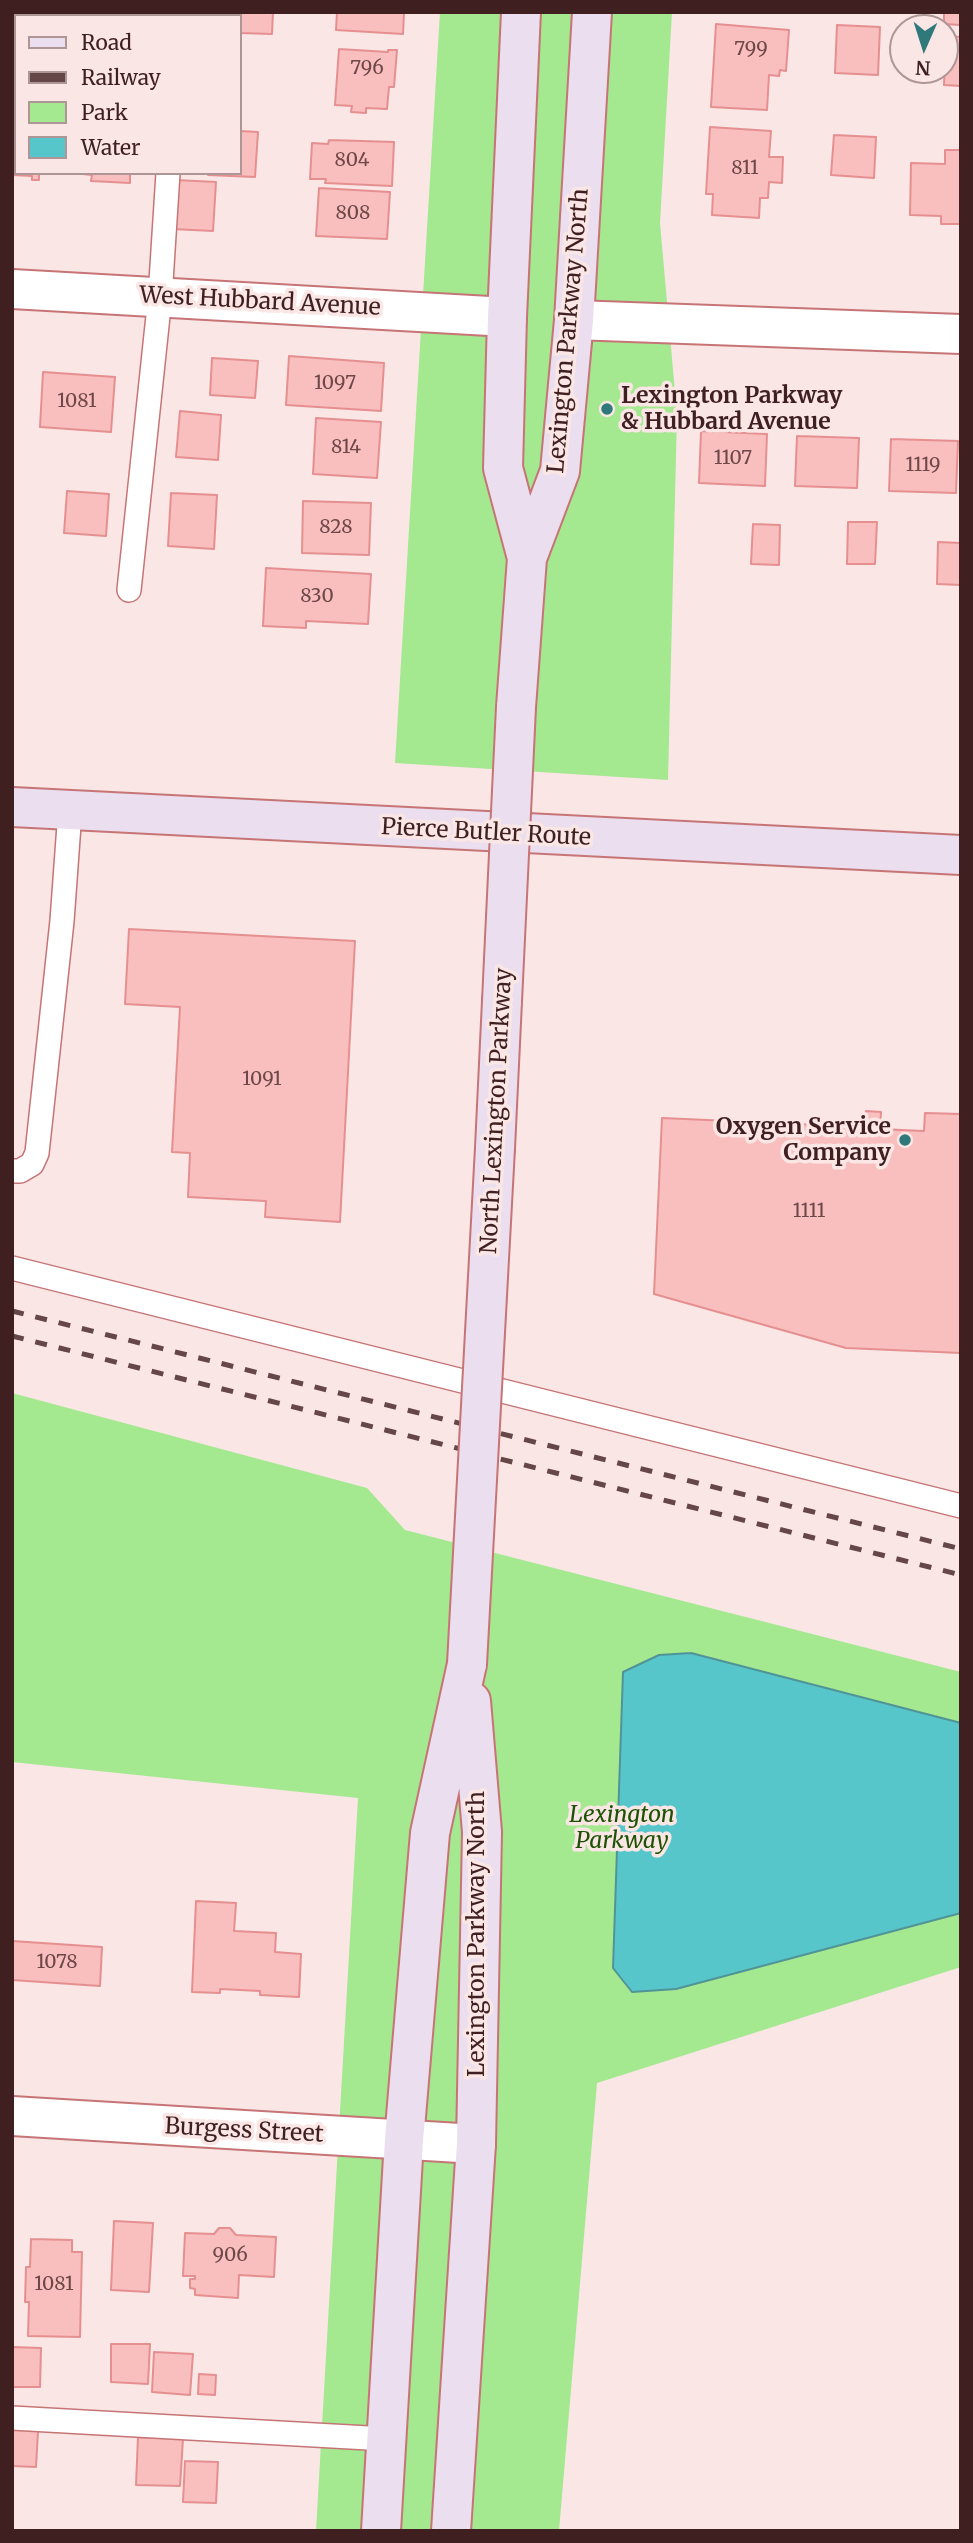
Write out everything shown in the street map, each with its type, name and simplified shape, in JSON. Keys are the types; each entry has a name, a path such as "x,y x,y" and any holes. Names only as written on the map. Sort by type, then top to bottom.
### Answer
{"main road":[{"path":"521,12 503,468 527,558"},
{"name":"Lexington Parkway North","path":"527,558 560,471 574,320 592,12"},
{"name":"North Lexington Parkway","path":"467,1664 516,707 527,558"},
{"name":"Pierce Butler Route","path":"12,807 961,855"},
{"name":"Lexington Parkway North","path":"381,2531 404,2140 430,1833 467,1664"},
{"name":"Lexington Parkway North","path":"451,2531 476,2144 482,1832 467,1664"}],"street":[{"name":"West Hubbard Avenue","path":"12,289 507,317"},
{"path":"574,320 961,334"},
{"name":"Burgess Street","path":"12,2116 476,2144"}],"lane":[{"path":"129,590 160,297 168,175"},
{"path":"12,1171 20,1171 32,1164 37,1153 62,921 70,811"},
{"path":"12,1268 961,1506"},
{"path":"12,2418 386,2440"}],"green space":[{"path":"440,12 672,12 660,223 677,415 668,780 395,763"},
{"name":"Lexington Parkway","path":"12,1393 367,1488 405,1530 961,1672 961,1967 597,2083 559,2531 316,2531 358,1798 12,1762"}],"water":[{"path":"691,1653 961,1723 961,1913 676,1989 632,1992 613,1968 623,1672 659,1655"}],"building":[{"path":"12,12 56,12 14,14 12,29"},
{"path":"65,12 107,12 107,14"},
{"path":"273,12 272,34 242,33 242,14 235,14"},
{"path":"337,12 404,12 403,34 336,30"},
{"path":"961,12 961,25 959,14 944,14"},
{"path":"716,24 789,30 786,71 780,70 779,76 769,75 767,110 711,107"},
{"path":"837,25 880,27 878,75 835,73"},
{"path":"961,37 961,86 944,85 959,84"},
{"path":"339,49 388,52 397,50 394,87 389,87 387,109 366,108 366,113 351,112 352,106 335,105"},
{"path":"14,127 14,175 39,175 39,180 32,180 32,176 12,175"},
{"path":"710,127 771,131 769,157 783,157 782,183 769,182 768,198 760,198 759,218 712,215 713,194 706,194"},
{"path":"242,131 258,132 255,177 208,175 242,175"},
{"path":"834,135 876,137 874,178 831,175"},
{"path":"329,140 394,142 392,186 325,183 326,179 310,179 312,143 328,144"},
{"path":"945,150 961,150 961,224 941,224 941,216 910,215 911,163 945,164"},
{"path":"92,175 130,175 130,183 91,181"},
{"path":"175,180 216,182 213,231 172,229"},
{"path":"319,188 390,192 387,239 316,236"},
{"path":"289,356 384,363 381,411 286,405"},
{"path":"212,358 258,361 255,398 210,395"},
{"path":"43,372 115,377 111,432 40,427"},
{"path":"180,411 221,415 218,460 176,457"},
{"path":"316,418 381,422 377,478 313,474"},
{"path":"701,431 767,434 765,486 699,483"},
{"path":"797,436 859,438 857,488 795,486"},
{"path":"891,439 958,441 956,493 889,491"},
{"path":"67,491 109,494 106,536 64,533"},
{"path":"171,493 217,495 214,549 168,546"},
{"path":"303,501 371,503 369,555 302,553"},
{"path":"848,522 877,522 875,564 847,564"},
{"path":"753,524 780,525 779,565 751,564"},
{"path":"938,542 961,543 961,585 937,584"},
{"path":"266,568 371,574 368,624 306,621 306,628 263,626"},
{"path":"129,929 355,941 340,1222 265,1217 266,1201 188,1197 190,1153 172,1152 180,1007 125,1004"},
{"path":"866,1111 881,1112 880,1129 924,1131 925,1113 961,1114 961,1353 846,1348 654,1294 662,1118 865,1127"},
{"path":"196,1901 236,1903 234,1931 276,1933 275,1952 301,1954 299,1997 220,1989 220,1993 192,1992"},
{"path":"12,1941 102,1947 100,1986 12,1980"},
{"path":"114,2221 153,2223 149,2292 111,2290"},
{"path":"219,2228 230,2228 236,2235 276,2237 274,2277 239,2275 238,2298 195,2295 195,2289 190,2288 190,2279 195,2279 195,2276 183,2276 185,2233 214,2234"},
{"path":"31,2239 72,2240 72,2252 82,2252 80,2337 28,2336 26,2267 30,2267"},
{"path":"111,2344 150,2344 148,2384 111,2382"},
{"path":"12,2347 41,2348 40,2387 12,2387"},
{"path":"154,2352 193,2354 190,2395 152,2392"},
{"path":"199,2374 216,2375 215,2395 198,2394"},
{"path":"12,2429 38,2431 36,2467 12,2466"},
{"path":"138,2437 183,2439 180,2486 136,2485"},
{"path":"185,2461 218,2462 216,2503 183,2502"}],"railway":[{"path":"12,1311 961,1549"},
{"path":"12,1336 961,1575"}],"place":[{"name":"Lexington Parkway & Hubbard Avenue","path":"607,409"},
{"name":"Oxygen Service Company","path":"905,1140"}]}
